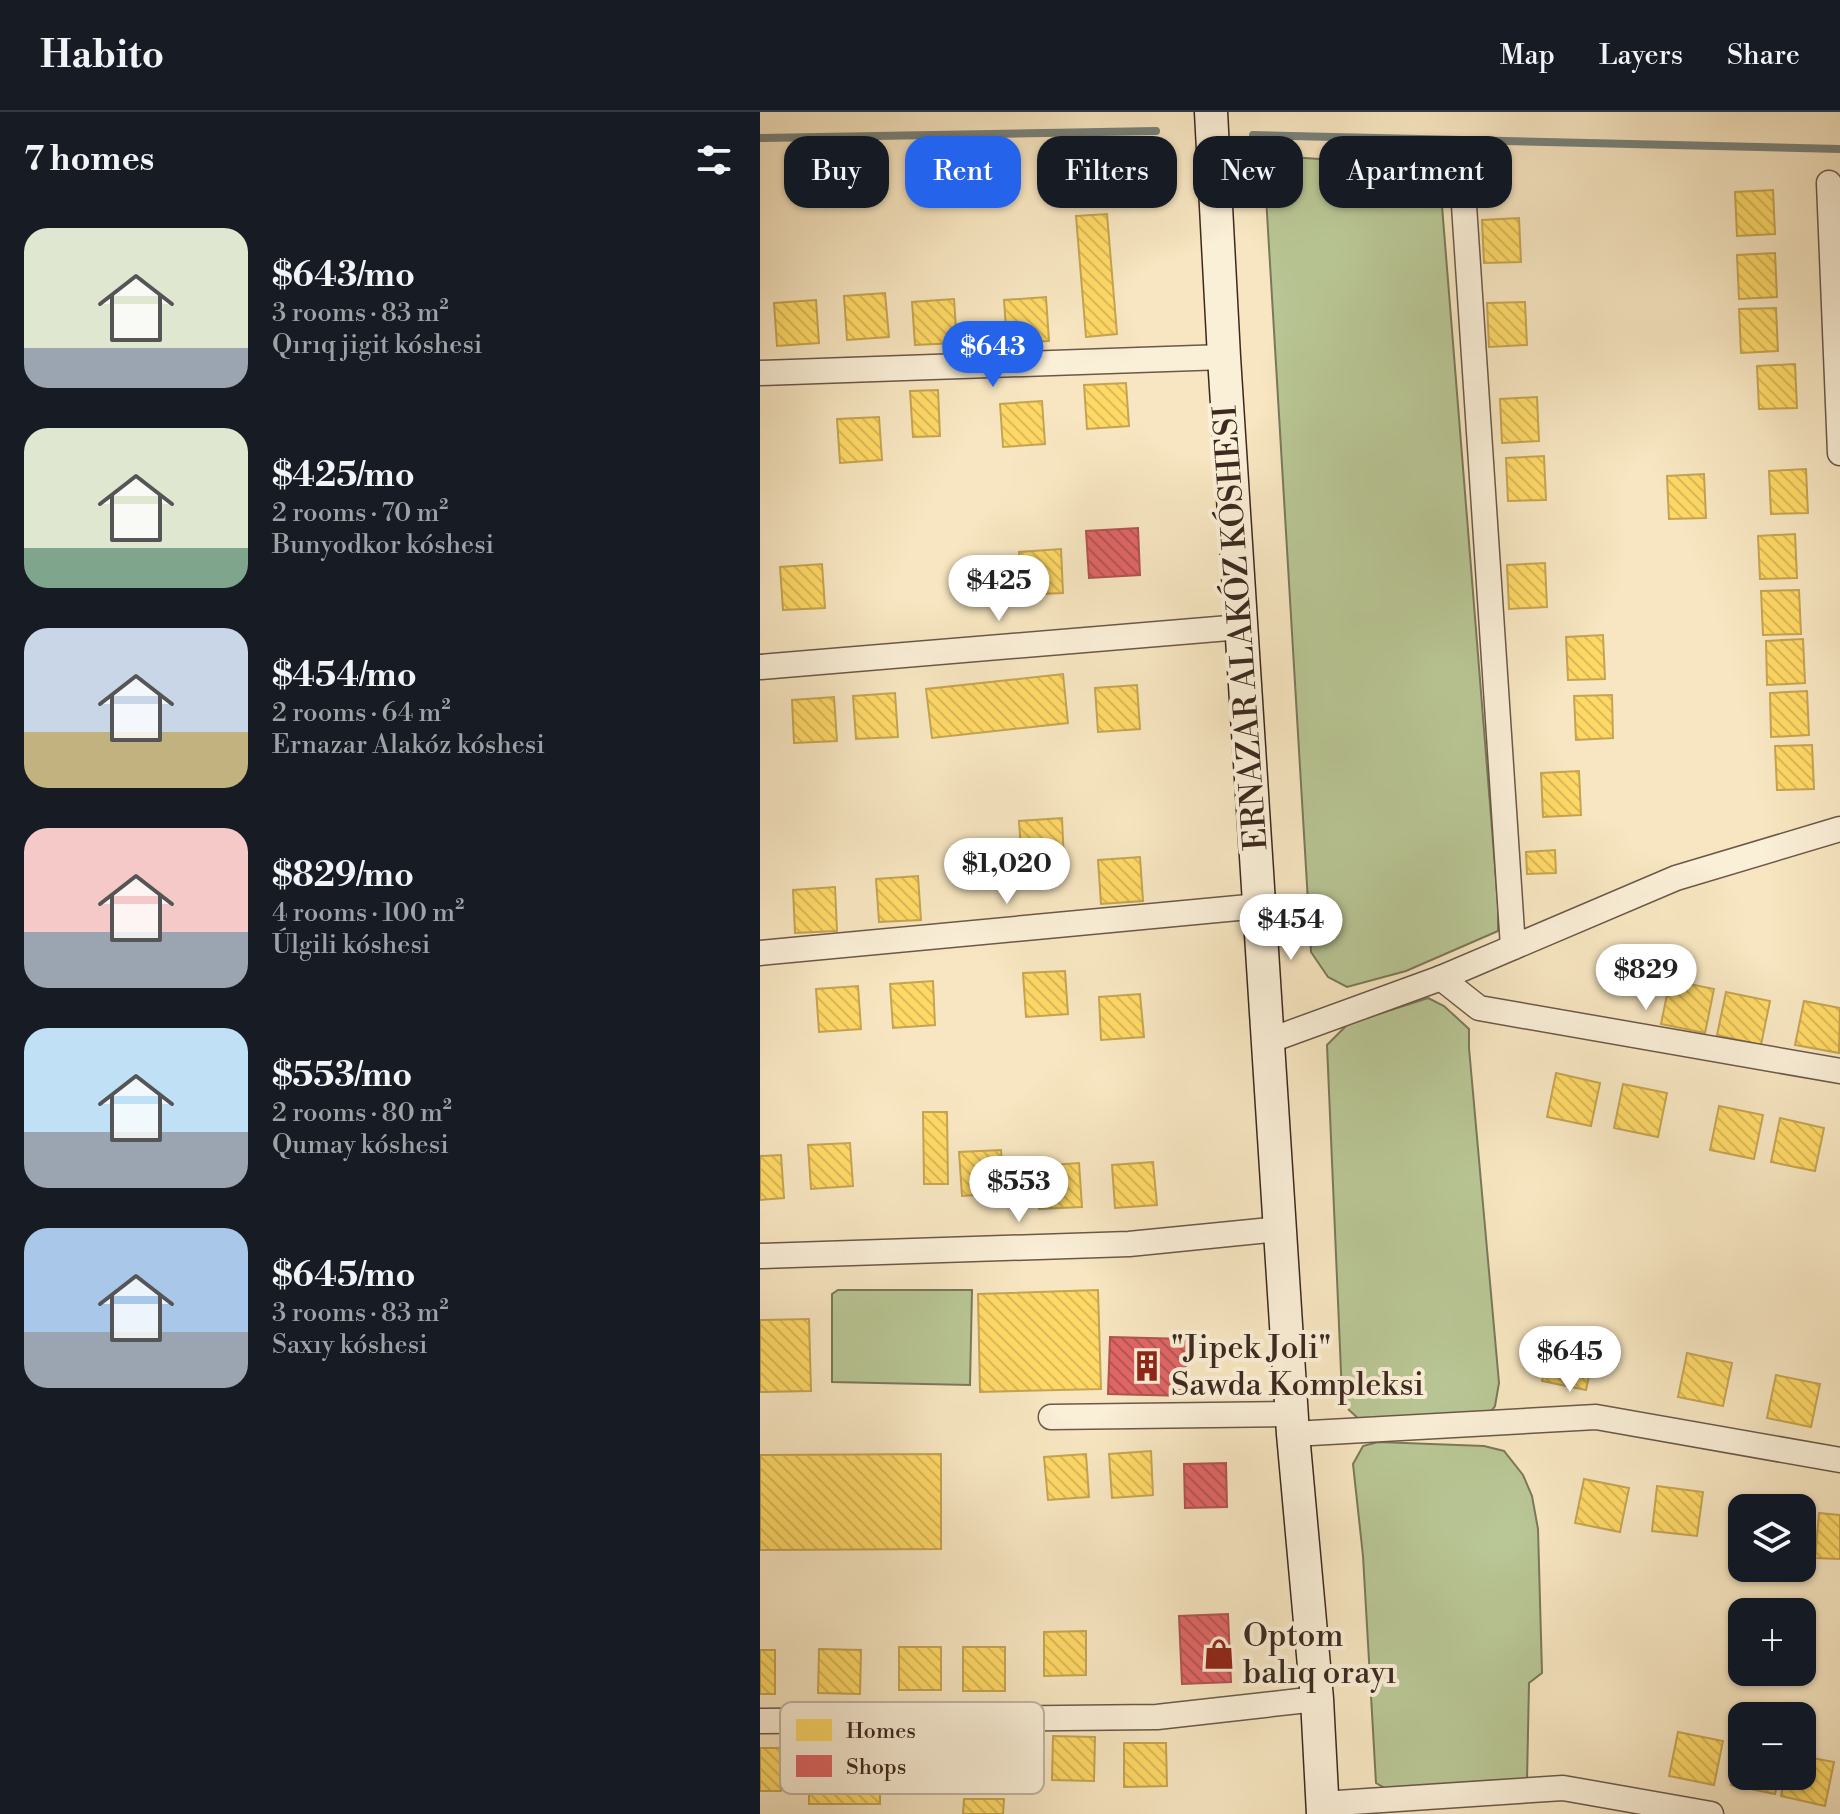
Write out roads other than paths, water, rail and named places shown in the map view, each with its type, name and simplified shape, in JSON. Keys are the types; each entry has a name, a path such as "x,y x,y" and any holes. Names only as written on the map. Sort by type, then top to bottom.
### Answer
{"main road":[{"name":"ERNAZAR ALAKÓZ KÓSHESI","path":"1211,112 1280,1229 1323,1809"}],"street":[{"path":"1190,112 1211,112"},
{"path":"1829,183 1840,453"},
{"path":"1464,208 1513,947"},
{"path":"760,373 1224,357"},
{"path":"760,667 1241,627"},
{"path":"1268,1041 1441,978 1676,878 1840,829"},
{"path":"760,953 1259,906"},
{"path":"1441,978 1479,1008 1840,1071"},
{"path":"760,1256 1129,1244 1280,1229"},
{"path":"1051,1417 1293,1424 1596,1417 1840,1460"},
{"path":"1044,1718 1157,1717 1317,1699"},
{"path":"760,1721 780,1721"},
{"path":"1323,1809 1563,1788 1711,1814"}],"waterway":[{"path":"760,138 1156,131"},
{"path":"1253,135 1840,149"}],"place":[{"name":"\"Jipek Joli\" Sawda Kompleksi","path":"1147,1366"},
{"name":"Optom balıq orayı","path":"1219,1654"}]}
